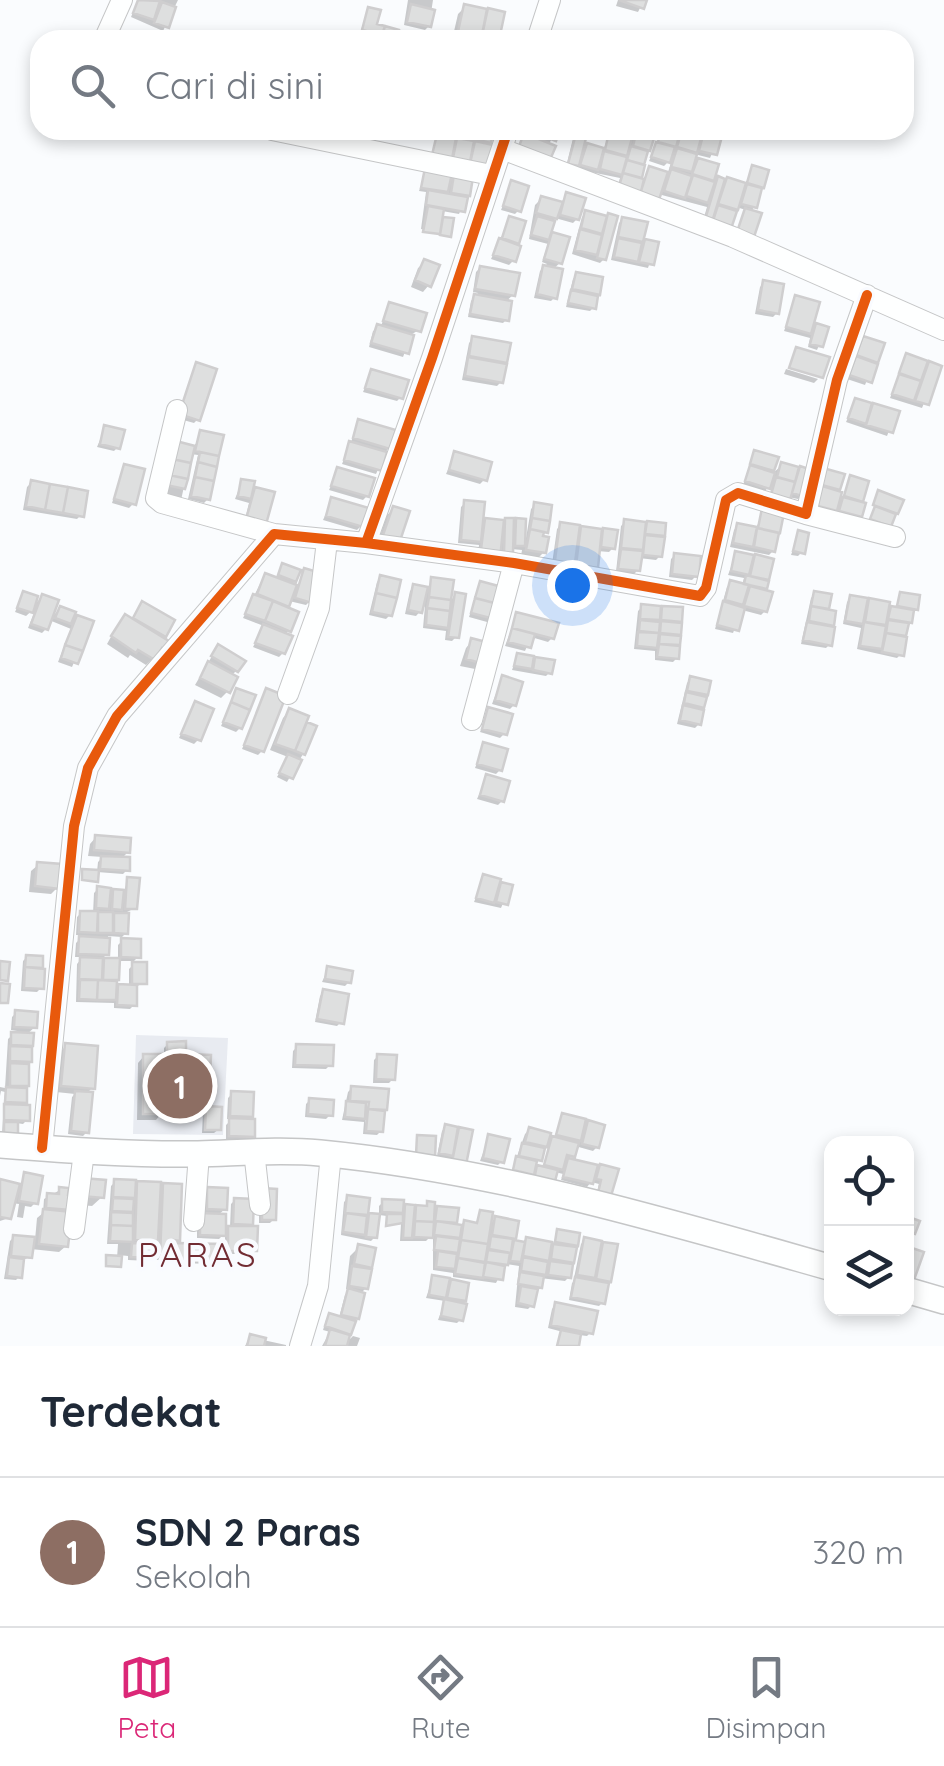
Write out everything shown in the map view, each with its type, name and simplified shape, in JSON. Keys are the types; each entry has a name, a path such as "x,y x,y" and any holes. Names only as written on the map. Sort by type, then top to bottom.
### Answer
{"main road":[{"path":"0,1145 84,1152 330,1154 432,1168 565,1195 824,1266"},
{"path":"914,1292 944,1301"}],"street":[{"path":"108,30 122,0"},
{"path":"540,30 550,0"},
{"path":"321,140 491,175"},
{"path":"366,543 505,140 944,330"},
{"path":"806,514 837,380 867,295"},
{"path":"177,410 156,498 162,503 274,534 514,563 695,597 706,588 726,500 738,493 895,537"},
{"path":"42,1148 74,826 88,768 117,716 274,534"},
{"path":"288,694 319,608 328,542"},
{"path":"472,720 514,563"},
{"path":"254,1151 260,1205"},
{"path":"74,1229 84,1152"},
{"path":"194,1221 199,1154"},
{"path":"300,1346 318,1286 330,1154"}],"shaded area":[{"path":"136,1035 228,1038 223,1135 133,1134"}],"building":[{"path":"138,0 160,1 154,20 133,13"},
{"path":"619,0 647,0 644,9"},
{"path":"162,2 176,7 169,28 154,23"},
{"path":"411,4 435,10 431,27 407,22"},
{"path":"464,4 487,9 483,30 458,30"},
{"path":"368,7 381,10 377,24 385,26 384,30 362,30"},
{"path":"488,8 505,12 501,30 483,30"},
{"path":"436,140 456,140 452,159 432,155"},
{"path":"457,140 474,141 470,162 453,158"},
{"path":"521,140 541,140 556,146 549,162 518,149"},
{"path":"574,140 586,140 579,166 568,164"},
{"path":"607,140 631,140 627,156 605,150"},
{"path":"634,140 653,140 650,151 633,146"},
{"path":"658,140 678,140 676,147"},
{"path":"679,140 701,140 697,153 677,147"},
{"path":"702,140 721,140 717,155 699,151"},
{"path":"475,141 493,145 488,167 470,164"},
{"path":"656,142 675,147 670,163 651,157"},
{"path":"587,143 604,148 598,170 580,165"},
{"path":"631,146 648,151 644,165 627,160"},
{"path":"677,148 697,154 692,172 671,167"},
{"path":"604,151 627,157 622,175 600,169"},
{"path":"698,158 719,164 714,181 692,174"},
{"path":"627,160 645,165 642,178 623,173"},
{"path":"752,165 769,170 764,188 747,183"},
{"path":"649,166 668,172 659,200 640,194"},
{"path":"425,168 452,173 448,192 421,188"},
{"path":"671,169 692,176 685,198 664,191"},
{"path":"623,173 644,179 640,196 618,190"},
{"path":"454,174 473,177 470,196 451,193"},
{"path":"693,175 715,182 708,203 686,196"},
{"path":"718,176 725,179 712,222 705,220"},
{"path":"727,177 746,183 738,210 718,204"},
{"path":"511,180 529,186 521,212 503,206"},
{"path":"747,184 762,188 757,208 741,204"},
{"path":"428,190 468,197 465,212 426,205"},
{"path":"566,192 586,198 579,220 560,215"},
{"path":"541,196 563,202 557,219 536,213"},
{"path":"718,205 737,211 731,229 712,224"},
{"path":"428,206 444,209 440,234 423,232"},
{"path":"745,208 762,213 754,237 737,232"},
{"path":"585,210 607,216 602,234 581,228"},
{"path":"608,213 618,216 606,260 597,258"},
{"path":"509,216 526,221 519,244 502,238"},
{"path":"537,216 555,221 549,240 531,235"},
{"path":"443,217 454,218 451,237 440,235"},
{"path":"622,217 648,222 643,242 618,237"},
{"path":"580,229 602,235 597,255 575,250"},
{"path":"552,232 570,237 562,264 544,259"},
{"path":"499,238 521,246 516,262 493,255"},
{"path":"618,238 642,243 638,262 614,257"},
{"path":"645,239 659,242 654,265 639,262"},
{"path":"424,259 440,265 431,287 415,280"},
{"path":"543,265 563,269 557,299 537,294"},
{"path":"480,266 520,273 515,296 475,289"},
{"path":"576,272 603,277 600,295 572,289"},
{"path":"763,280 784,284 779,314 758,310"},
{"path":"571,290 598,296 596,309 568,303"},
{"path":"474,294 512,301 509,321 470,314"},
{"path":"795,295 820,302 811,334 786,327"},
{"path":"389,302 427,313 421,332 383,321"},
{"path":"816,323 829,327 823,347 810,344"},
{"path":"377,324 414,335 409,354 371,343"},
{"path":"472,336 511,343 507,363 469,356"},
{"path":"863,336 885,343 878,363 856,355"},
{"path":"796,347 830,357 823,378 789,368"},
{"path":"906,353 928,361 921,381 899,373"},
{"path":"856,356 878,364 872,383 849,375"},
{"path":"468,357 507,364 503,383 465,376"},
{"path":"929,361 942,366 929,405 915,401"},
{"path":"196,362 217,369 200,421 179,414"},
{"path":"371,369 409,380 403,399 365,388"},
{"path":"899,374 921,381 914,401 892,394"},
{"path":"855,398 872,403 866,424 848,418"},
{"path":"873,403 900,411 893,433 866,425"},
{"path":"358,419 396,430 390,449 353,438"},
{"path":"104,425 125,430 120,449 100,444"},
{"path":"200,430 224,435 219,456 195,451"},
{"path":"176,441 195,446 191,463 172,459"},
{"path":"349,441 387,452 382,471 344,460"},
{"path":"754,450 779,457 774,471 750,464"},
{"path":"454,451 492,462 487,481 449,470"},
{"path":"200,452 219,456 217,467 198,462"},
{"path":"172,459 191,463 188,479 169,475"},
{"path":"198,462 217,467 214,481 195,477"},
{"path":"781,462 799,467 795,482 777,477"},
{"path":"124,464 145,469 136,505 114,499"},
{"path":"750,465 775,473 770,489 745,481"},
{"path":"800,466 812,470 805,497 792,493"},
{"path":"337,467 375,478 369,497 331,486"},
{"path":"823,468 845,474 840,490 818,484"},
{"path":"169,475 188,479 185,489 166,485"},
{"path":"850,475 869,481 863,502 844,496"},
{"path":"195,477 214,481 210,500 191,496"},
{"path":"776,477 795,482 790,500 771,495"},
{"path":"241,479 255,481 251,499 238,496"},
{"path":"31,480 50,484 45,510 26,506"},
{"path":"50,484 68,487 63,513 45,510"},
{"path":"819,485 842,492 837,511 814,505"},
{"path":"68,487 88,491 84,517 63,513"},
{"path":"255,487 275,492 265,528 245,523"},
{"path":"878,490 904,500 898,514 873,505"},
{"path":"331,497 369,508 363,527 326,516"},
{"path":"843,497 866,503 862,517 839,511"},
{"path":"464,500 485,502 481,542 461,540"},
{"path":"534,502 552,505 550,521 532,518"},
{"path":"393,506 410,511 400,541 383,535"},
{"path":"875,506 896,514 891,527 870,519"},
{"path":"762,508 784,513 780,533 758,528"},
{"path":"485,518 504,520 500,559 480,557"},
{"path":"505,518 514,518 513,553 504,553"},
{"path":"516,518 526,519 525,546 515,546"},
{"path":"532,518 550,521 548,533 530,529"},
{"path":"624,519 646,522 643,550 621,548"},
{"path":"647,521 666,523 665,536 645,534"},
{"path":"560,522 580,525 574,570 554,568"},
{"path":"737,523 757,527 753,547 733,543"},
{"path":"581,526 602,529 598,568 576,565"},
{"path":"603,528 618,530 615,549 601,547"},
{"path":"757,528 779,533 775,552 754,547"},
{"path":"530,529 549,537 546,553 526,550"},
{"path":"798,530 809,533 805,554 793,551"},
{"path":"645,535 665,537 662,557 643,555"},
{"path":"621,549 643,551 640,571 618,569"},
{"path":"735,551 754,555 749,575 731,571"},
{"path":"674,553 701,556 699,577 672,574"},
{"path":"755,554 774,559 769,580 750,576"},
{"path":"282,563 301,570 296,582 278,575"},
{"path":"304,568 321,573 312,603 295,598"},
{"path":"265,573 297,585 289,607 257,594"},
{"path":"380,575 401,580 397,598 376,593"},
{"path":"746,575 769,581 767,589 744,584"},
{"path":"431,577 454,580 451,600 429,597"},
{"path":"730,580 749,585 743,605 725,600"},
{"path":"480,581 502,587 498,604 475,598"},
{"path":"413,584 428,587 422,613 408,610"},
{"path":"750,586 773,592 767,612 744,606"},
{"path":"23,591 38,596 33,613 17,608"},
{"path":"814,591 832,594 829,609 811,606"},
{"path":"455,592 466,594 459,638 448,637"},
{"path":"900,592 920,595 918,610 897,606"},
{"path":"376,593 397,598 392,616 372,612"},
{"path":"42,594 59,600 48,630 31,624"},
{"path":"253,594 273,601 265,621 245,614"},
{"path":"850,595 868,598 863,624 845,621"},
{"path":"429,597 451,600 450,611 427,608"},
{"path":"475,598 498,604 494,619 471,613"},
{"path":"869,598 890,602 886,625 865,622"},
{"path":"142,601 175,620 166,637 133,618"},
{"path":"273,601 299,612 291,632 265,621"},
{"path":"723,601 745,608 739,631 717,625"},
{"path":"641,604 661,606 660,620 640,619"},
{"path":"60,606 76,612 71,624 55,618"},
{"path":"662,606 683,607 682,622 661,620"},
{"path":"811,606 836,611 834,626 809,621"},
{"path":"891,606 914,610 912,623 888,619"},
{"path":"427,608 450,611 448,628 426,625"},
{"path":"516,612 559,623 554,639 512,628"},
{"path":"125,614 172,643 167,651 162,648 155,660 111,636"},
{"path":"77,615 94,621 83,651 65,645"},
{"path":"640,620 660,622 659,633 639,631"},
{"path":"888,620 909,623 906,636 886,633"},
{"path":"661,621 682,623 681,635 660,633"},
{"path":"807,622 835,627 832,646 803,640"},
{"path":"864,622 886,626 882,649 860,646"},
{"path":"263,624 293,636 285,654 255,643"},
{"path":"512,628 535,634 531,648 508,642"},
{"path":"638,632 659,633 657,648 637,646"},
{"path":"886,633 907,637 904,656 882,652"},
{"path":"660,634 681,636 680,645 659,644"},
{"path":"471,638 490,643 484,664 466,659"},
{"path":"218,644 246,661 238,672 211,656"},
{"path":"659,644 680,646 679,659 657,657"},
{"path":"65,645 83,651 78,664 61,658"},
{"path":"517,653 534,656 532,669 514,666"},
{"path":"535,657 555,660 552,674 533,670"},
{"path":"208,661 238,677 230,693 200,678"},
{"path":"502,675 523,682 516,706 495,700"},
{"path":"690,676 711,681 708,695 687,691"},
{"path":"236,688 256,695 250,710 231,702"},
{"path":"266,688 286,696 264,752 244,745"},
{"path":"686,692 707,697 704,708 684,703"},
{"path":"195,701 214,709 201,741 181,734"},
{"path":"231,702 250,710 242,729 223,722"},
{"path":"683,705 704,710 701,725 680,720"},
{"path":"488,707 513,714 507,735 482,729"},
{"path":"289,708 309,716 295,751 275,744"},
{"path":"307,722 317,726 305,755 295,751"},
{"path":"483,742 508,749 502,771 477,764"},
{"path":"288,754 302,760 293,779 279,773"},
{"path":"486,774 510,781 504,802 480,795"},
{"path":"95,835 131,838 130,853 94,850"},
{"path":"101,856 130,857 130,871 100,869"},
{"path":"37,862 62,864 60,889 35,886"},
{"path":"82,869 99,870 98,882 82,880"},
{"path":"483,874 501,879 494,903 476,898"},
{"path":"127,877 140,878 137,909 125,909"},
{"path":"501,882 513,885 508,905 496,902"},
{"path":"97,886 111,888 109,909 96,908"},
{"path":"113,889 124,890 122,910 112,909"},
{"path":"80,911 98,911 97,933 79,932"},
{"path":"98,912 113,912 113,933 98,933"},
{"path":"114,913 129,913 128,934 114,933"},
{"path":"79,936 110,938 109,955 78,954"},
{"path":"121,938 141,939 141,958 121,957"},
{"path":"26,955 43,956 43,968 25,967"},
{"path":"80,957 103,958 102,980 79,979"},
{"path":"104,958 120,958 119,980 103,980"},
{"path":"0,961 10,962 8,981 0,980"},
{"path":"132,962 147,962 147,984 132,984"},
{"path":"327,966 353,971 351,983 325,979"},
{"path":"25,967 45,969 44,989 24,988"},
{"path":"80,980 98,980 97,1000 79,999"},
{"path":"98,980 117,981 116,1000 97,1000"},
{"path":"0,983 10,984 8,1003 0,1003"},
{"path":"118,984 137,985 137,1006 117,1005"},
{"path":"323,989 349,994 344,1024 317,1019"},
{"path":"15,1010 38,1012 37,1028 14,1027"},
{"path":"11,1032 34,1033 33,1046 11,1045"},
{"path":"186,1041 186,1064 167,1064 167,1042"},
{"path":"65,1043 98,1046 95,1089 61,1086"},
{"path":"296,1044 334,1045 333,1066 295,1065"},
{"path":"10,1046 32,1047 32,1062 10,1061"},
{"path":"143,1054 165,1054 165,1114 143,1114"},
{"path":"189,1054 211,1055 209,1106 188,1105"},
{"path":"377,1054 397,1055 395,1080 376,1079"},
{"path":"10,1063 29,1064 29,1086 10,1086"},
{"path":"351,1086 389,1089 387,1110 368,1109 369,1102 350,1101"},
{"path":"6,1087 27,1088 27,1103 5,1102"},
{"path":"75,1091 93,1092 89,1133 71,1131"},
{"path":"231,1091 254,1092 253,1117 230,1116"},
{"path":"309,1098 334,1100 333,1116 308,1114"},
{"path":"346,1101 366,1103 365,1119 345,1117"},
{"path":"4,1104 30,1105 30,1121 4,1120"},
{"path":"206,1106 222,1107 221,1130 205,1130"},
{"path":"368,1109 385,1111 383,1132 366,1131"},
{"path":"562,1113 586,1119 581,1141 556,1135"},
{"path":"229,1118 255,1119 255,1137 229,1136"},
{"path":"588,1120 605,1125 599,1148 582,1144"},
{"path":"4,1122 18,1122 18,1144 4,1143"},
{"path":"445,1124 458,1127 453,1156 439,1153"},
{"path":"459,1127 473,1130 465,1170 451,1167"},
{"path":"529,1127 551,1133 547,1147 525,1142"},
{"path":"488,1134 510,1139 504,1163 483,1158"},
{"path":"417,1135 436,1136 435,1157 416,1155"},
{"path":"552,1136 579,1143 575,1157 567,1155 563,1170 544,1165"},
{"path":"522,1143 545,1148 542,1161 519,1156"},
{"path":"516,1156 537,1161 534,1175 513,1170"},
{"path":"568,1158 598,1165 593,1184 563,1177"},
{"path":"600,1164 619,1169 611,1196 598,1193"},
{"path":"537,1165 558,1170 554,1185 534,1180"},
{"path":"24,1172 43,1176 38,1204 19,1201"},
{"path":"82,1178 106,1180 104,1198 81,1196"},
{"path":"0,1179 20,1184 11,1219 0,1217"},
{"path":"114,1179 136,1180 135,1198 113,1197"},
{"path":"137,1181 161,1182 158,1241 135,1240"},
{"path":"163,1183 182,1184 180,1241 173,1240 172,1257 160,1257"},
{"path":"59,1187 69,1188 68,1195 73,1196 71,1210 46,1208 47,1193 59,1194"},
{"path":"207,1187 228,1188 227,1210 207,1209"},
{"path":"262,1188 277,1189 276,1220 262,1220"},
{"path":"347,1195 370,1198 368,1215 345,1213"},
{"path":"113,1198 134,1199 133,1212 112,1211"},
{"path":"234,1198 254,1199 253,1225 233,1224"},
{"path":"382,1199 404,1200 403,1213 382,1212"},
{"path":"427,1201 435,1202 434,1222 415,1221 416,1205 427,1206"},
{"path":"405,1204 415,1205 412,1238 403,1238"},
{"path":"437,1206 459,1208 457,1223 435,1221"},
{"path":"43,1209 72,1212 68,1247 39,1244"},
{"path":"480,1210 493,1212 488,1244 461,1240 464,1220 477,1223"},
{"path":"111,1212 133,1213 133,1226 111,1225"},
{"path":"200,1213 226,1214 226,1236 200,1235"},
{"path":"346,1213 367,1216 365,1235 343,1232"},
{"path":"369,1213 380,1214 377,1238 366,1237"},
{"path":"387,1214 403,1214 403,1223 386,1226"},
{"path":"495,1216 519,1221 516,1239 492,1235"},
{"path":"415,1221 434,1222 433,1238 414,1237"},
{"path":"436,1221 462,1225 460,1238 434,1235"},
{"path":"111,1225 133,1226 133,1242 110,1241"},
{"path":"228,1226 258,1226 257,1251 228,1251"},
{"path":"557,1229 580,1233 578,1246 555,1242"},
{"path":"13,1235 35,1237 32,1258 11,1256"},
{"path":"436,1236 460,1239 458,1253 434,1250"},
{"path":"491,1236 513,1239 511,1253 489,1249"},
{"path":"526,1237 552,1242 549,1261 523,1256"},
{"path":"584,1237 602,1241 595,1278 577,1275"},
{"path":"461,1240 488,1244 485,1262 458,1258"},
{"path":"514,1240 525,1242 521,1262 510,1261"},
{"path":"603,1242 618,1244 611,1282 596,1279"},
{"path":"132,1243 157,1244 157,1258 131,1257"},
{"path":"175,1243 224,1244 223,1261 174,1260"},
{"path":"358,1244 376,1248 372,1268 354,1264"},
{"path":"553,1244 577,1247 574,1263 551,1259"},
{"path":"914,1249 924,1252 914,1280"},
{"path":"488,1250 510,1253 508,1265 486,1262"},
{"path":"438,1251 457,1254 455,1269 436,1267"},
{"path":"106,1255 122,1256 121,1267 106,1266"},
{"path":"9,1257 24,1259 22,1278 7,1276"},
{"path":"523,1257 548,1262 546,1275 521,1271"},
{"path":"458,1258 485,1263 483,1278 455,1274"},
{"path":"550,1261 573,1264 571,1278 548,1275"},
{"path":"486,1262 505,1266 503,1280 483,1277"},
{"path":"352,1266 372,1269 368,1289 349,1286"},
{"path":"520,1272 544,1276 542,1288 518,1284"},
{"path":"432,1275 450,1278 446,1298 429,1295"},
{"path":"575,1277 609,1283 605,1304 571,1297"},
{"path":"451,1279 469,1283 466,1301 447,1298"},
{"path":"521,1286 538,1289 534,1307 518,1303"},
{"path":"348,1288 365,1293 359,1319 341,1315"},
{"path":"444,1299 467,1304 463,1321 441,1316"},
{"path":"555,1302 598,1311 593,1334 551,1325"},
{"path":"329,1313 356,1321 351,1335 325,1326"},
{"path":"330,1329 350,1335 347,1346 325,1346"},
{"path":"561,1330 581,1334 579,1346 557,1346"},
{"path":"250,1334 266,1338 264,1346 247,1346"}],"cycle path":[{"path":"42,1148 74,826 88,768 117,716 274,534 366,543 505,140"},
{"path":"366,543 514,563 700,596 706,588 726,500 738,493 806,514 837,380 867,295"}],"place":[{"name":"SDN 2 Paras","path":"180,1086"}],"district":[{"name":"PARAS","path":"198,1255"}]}
